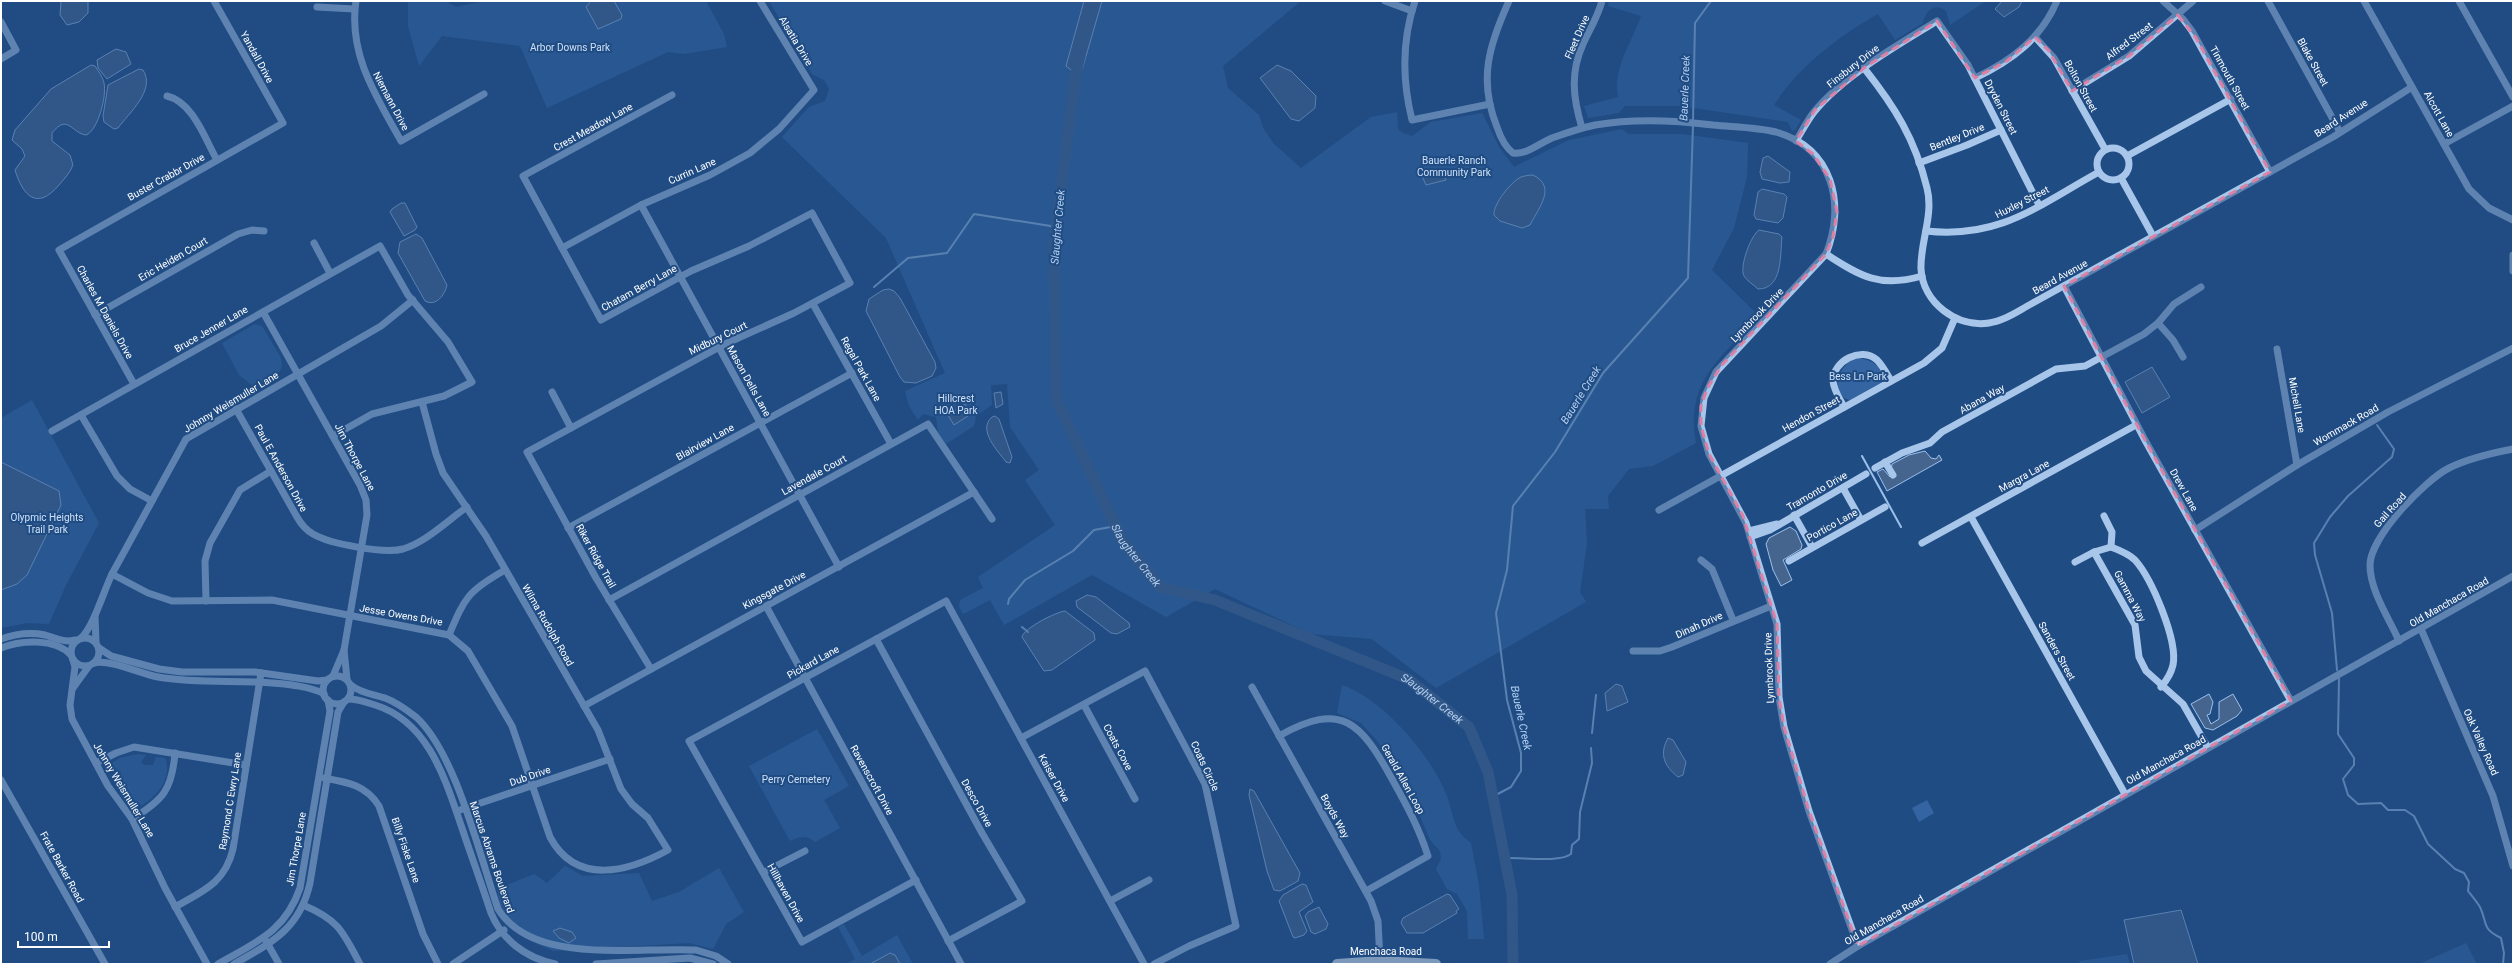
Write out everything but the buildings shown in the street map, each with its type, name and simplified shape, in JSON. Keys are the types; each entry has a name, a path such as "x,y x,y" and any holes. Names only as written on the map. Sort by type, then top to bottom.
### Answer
{"main road":[{"name":"Menchaca Road","path":"1337,964 1380,961 1436,964"}],"street":[{"name":"Yandall Drive","path":"214,1 283,123"},
{"name":"Niemann Drive","path":"356,1 354,9 355,32 361,65 401,141 484,94"},
{"name":"Alsatia Drive","path":"760,1 814,90"},
{"path":"1385,1 1412,11"},
{"path":"1415,1 1405,46 1404,67 1406,92 1412,120 1490,104"},
{"name":"Lynnbrook Drive","path":"1509,1 1490,50 1487,87 1490,104 1498,130 1507,146 1513,152 1522,152 1551,139 1582,128 1620,121 1652,119 1728,126 1777,132 1796,141 1817,159 1824,168 1833,188 1836,223 1826,254 1721,366 1707,389 1701,406 1701,426 1708,454 1743,516 1750,534 1779,632 1779,697 1784,727 1809,811 1858,946"},
{"name":"Fleet Drive","path":"1582,128 1575,100 1574,75 1579,54 1602,1"},
{"path":"1975,78 2007,61 2035,37 2057,1"},
{"name":"Tinmouth Street","path":"2163,1 2178,15 2196,38 2270,172"},
{"name":"Alfred Street","path":"2072,91 2129,56 2193,1"},
{"name":"Blake Street","path":"2268,1 2340,132"},
{"name":"Alcott Lane","path":"2364,1 2473,195 2489,208 2513,220"},
{"path":"2459,1 2513,97"},
{"path":"317,7 354,9"},
{"name":"Finsbury Drive","path":"1796,141 1820,105 1864,68 1937,21"},
{"name":"Dryden Street","path":"1937,21 1961,54 1975,78 2039,205"},
{"path":"1,22 16,50 1,59"},
{"name":"Bolton Street","path":"2035,37 2049,51 2105,149"},
{"name":"Beard Avenue","path":"1864,68 1900,117 1919,163 1929,196 1926,232 1922,254 1922,276 1933,300 1955,318 1971,323 1996,322 2064,286 2340,132 2412,87"},
{"name":"Currin Lane","path":"562,248 641,205 715,172 750,153 779,130 814,90"},
{"name":"Crest Meadow Lane","path":"523,176 672,95"},
{"path":"167,96 176,98 186,106 217,160"},
{"path":"2127,156 2230,99"},
{"path":"2444,144 2513,106"},
{"name":"Buster Crabbr Drive","path":"59,250 283,123"},
{"name":"Bentley Drive","path":"1919,163 1968,145 2001,130"},
{"path":"2105,149 2120,149 2127,156 2130,166 2121,178 2111,180 2099,172 2098,157 2105,149"},
{"name":"Huxley Street","path":"1926,232 1957,234 1980,231 2008,222 2099,172"},
{"name":"Chatam Berry Lane","path":"523,176 601,320 680,276 749,246 812,213"},
{"path":"2121,178 2153,236"},
{"name":"Mason Dells Lane","path":"641,205 838,567"},
{"name":"Midbury Court","path":"527,452 719,348 813,304 850,283 812,213"},
{"name":"Eric Heiden Court","path":"95,315 238,234 252,230 264,231"},
{"path":"314,243 330,273"},
{"name":"Bruce Jenner Lane","path":"52,431 380,246 413,300"},
{"name":"Charles M Daniels Drive","path":"59,250 134,384"},
{"path":"1826,254 1861,275 1876,280 1899,282 1922,276"},
{"path":"2513,255 2513,271"},
{"name":"Drew Lane","path":"2064,286 2136,425 2291,701"},
{"name":"Abana Way","path":"1875,468 1902,453 1930,443 1942,432 2056,369 2083,367 2144,334 2158,323 2174,304 2201,287"},
{"path":"333,436 372,414 451,394 472,382 448,342 413,300"},
{"name":"Johnny Weismuller Lane","path":"79,639 86,634 112,574 186,439 381,326 413,300"},
{"name":"Regal Park Lane","path":"813,304 891,444"},
{"name":"Jim Thorpe Lane","path":"262,312 333,436 366,500 367,515 344,650 349,682"},
{"name":"Hendon Street","path":"1659,510 1924,363 1938,352 1946,342 1955,318"},
{"path":"2158,323 2173,340 2183,357"},
{"name":"Wommack Road","path":"2195,530 2297,465 2403,403 2513,348"},
{"name":"Michell Lane","path":"2277,349 2297,465"},
{"path":"1844,407 1835,391 1833,380 1837,368 1850,357 1861,354 1872,357 1881,365 1890,381"},
{"name":"Blairview Lane","path":"568,528 852,373"},
{"path":"552,392 571,428"},
{"name":"Wilma Rudolph Road","path":"422,402 439,464 505,570 584,706 603,740 616,780 626,798 648,818 668,850"},
{"name":"Paul E Anderson Drive","path":"236,409 297,517 310,532 328,540 362,547 389,550 408,547 466,507"},
{"path":"81,415 117,476 130,489 152,500"},
{"name":"Lavendale Court","path":"609,600 928,424 992,519"},
{"name":"Margra Lane","path":"1922,543 2136,425"},
{"name":"Gail Road","path":"2399,641 2376,590 2371,572 2371,556 2378,540 2427,485 2441,473 2484,455 2513,448"},
{"name":"Riker Ridge Trail","path":"527,452 609,600 651,669"},
{"path":"1885,462 1892,475"},
{"path":"206,601 205,561 210,543 240,490 271,471"},
{"name":"Tramonto Drive","path":"1750,534 1770,530 1777,524 1866,474"},
{"path":"1843,488 1861,520"},
{"name":"Kingsgate Drive","path":"584,706 974,492"},
{"name":"Portico Lane","path":"1789,561 1885,507"},
{"path":"1794,515 1812,547"},
{"path":"2104,516 2112,532 2111,547"},
{"name":"Sanders Street","path":"1971,517 2125,794"},
{"path":"2075,562 2094,552 2111,547 2134,560 2161,606 2173,647 2174,660 2170,675 2161,687"},
{"name":"Gamma Way","path":"2094,552 2135,625 2142,664 2146,671 2161,687 2183,704 2208,748"},
{"path":"1701,560 1712,569 1734,620"},
{"path":"449,635 468,595 478,586 505,570"},
{"name":"Jesse Owens Drive","path":"112,574 141,590 164,599 206,601 272,600 323,608 349,615 449,635 468,651 499,702 517,738 553,844 562,855 574,864 597,870 628,867 646,862 668,850"},
{"name":"Old Manchaca Road","path":"1830,964 1858,946 2125,794 2513,576"},
{"name":"Pickard Lane","path":"689,741 946,601"},
{"name":"Kaiser Drive","path":"946,601 1144,964"},
{"name":"Ravenscroft Drive","path":"766,606 961,964"},
{"name":"Dinah Drive","path":"1633,652 1660,651 1672,647 1734,620 1771,606"},
{"name":"Johnny Weismuller Lane","path":"95,616 98,645"},
{"name":"Oak Valley Road","path":"2421,629 2493,796 2513,866"},
{"path":"1,639 18,634 34,634 67,641 89,638 111,656 158,669 261,673 318,681 340,676 349,682 351,693 346,701 337,704 312,689 260,680 168,679 135,672 104,662 80,665 60,647 44,643 24,642 1,648"},
{"path":"72,658 71,647 79,639"},
{"name":"Desco Drive","path":"876,640 982,833 1022,901 948,941"},
{"path":"92,664 99,656 98,645"},
{"name":"Jim Thorpe Lane","path":"330,678 344,650"},
{"name":"Johnny Weismuller Lane","path":"72,658 73,688 70,706 72,719 96,764 132,819 176,907 207,964"},
{"name":"Johnny Weismuller Lane","path":"73,688 92,664"},
{"name":"Coats Circle","path":"1021,738 1145,671 1199,773 1209,798 1236,926 1189,946 1154,964"},
{"name":"Raymond C Ewry Lane","path":"176,907 214,884 228,867 233,849 261,673"},
{"path":"326,697 323,686 330,678"},
{"name":"Marcus Abrams Boulevard","path":"349,682 356,689 390,701 416,718 434,741 448,765 498,909 508,927 534,949 558,956"},
{"name":"Boyds Way","path":"1252,688 1366,891 1376,915 1380,961"},
{"name":"Jim Thorpe Lane","path":"218,964 264,938 287,917 300,888 330,711 326,697"},
{"name":"Marcus Abrams Boulevard","path":"346,701 358,699 386,708 412,725 441,769 491,912 501,932 523,952 554,964"},
{"name":"Jim Thorpe Lane","path":"234,964 268,945 287,929 304,906 310,883 338,712 346,701"},
{"name":"Coats Cove","path":"1084,705 1135,799"},
{"name":"Gerald Allen Loop","path":"1279,736 1313,720 1336,719 1361,732 1379,756 1415,821 1428,856 1366,891"},
{"name":"Hillhaven Drive","path":"689,741 737,830 764,872 802,942 916,880"},
{"path":"96,764 116,753 134,748 175,753 246,765"},
{"path":"132,819 158,802 168,789 175,753"},
{"name":"Dub Drive","path":"456,811 610,759"},
{"name":"Billy Fiske Lane","path":"320,777 356,785 370,794 379,806 423,934 438,964"},
{"name":"Frate Barker Road","path":"1,780 105,964"},
{"path":"764,872 804,851"},
{"path":"1110,901 1149,880"},
{"path":"304,906 328,917 338,925 360,964"},
{"path":"453,964 508,927"},
{"path":"264,938 279,964"},
{"path":"587,959 696,950 716,956 728,964"},
{"path":"596,964 690,958 713,964"}],"highlighted area":[{"path":"2178,15 2196,38 2270,172 2064,286 2146,442 2291,701 1858,946 1809,811 1784,727 1779,697 1777,624 1743,516 1709,454 1701,426 1701,406 1707,389 1721,366 1812,272 1826,254 1833,237 1837,212 1830,179 1813,154 1796,141 1815,110 1864,68 1937,21 1975,78 2007,61 2035,37 2049,51 2072,91 2129,56"}],"green space":[{"name":"Arbor Downs Park","path":"408,1 445,1 456,7 485,1 706,1 724,34 727,47 684,54 668,52 547,108 520,46 442,36 419,66 408,26"},
{"path":"769,1 1301,1 1223,66 1228,88 1259,115 1263,128 1274,144 1301,168 1371,117 1397,112 1398,129 1403,133 1412,136 1431,122 1482,113 1499,147 1514,167 1569,140 1622,129 1628,134 1682,134 1748,143 1747,177 1734,228 1712,270 1760,317 1720,358 1709,372 1701,387 1696,403 1694,422 1696,443 1653,466 1629,469 1608,496 1609,509 1585,509 1587,543 1580,592 1586,602 1436,688 1372,639 1311,634 1215,589 1166,617 1092,575 1004,625 990,600 963,614 959,606 960,600 983,588 978,577 1055,525 1025,480 1039,470 1010,427 1007,384 991,385 992,405 976,416 974,426 946,444 938,432 936,417 923,414 918,420 909,406 905,391 945,373 886,238 782,137 809,107 825,101 829,89 824,80 812,74"},
{"path":"1609,1 1986,1 1950,25 1946,11 1938,7 1931,9 1926,15 1923,23 1895,40 1878,14 1849,32 1807,65 1774,105 1801,120 1796,129 1792,131 1788,122 1680,106 1625,106 1619,113 1588,118 1584,106 1618,97 1617,86 1620,65 1641,16 1608,6"},
{"path":"255,324 262,326 281,358 282,367 271,380 263,385 254,387 239,375 222,343"},
{"name":"Bess Ln Park","path":"1856,358 1871,361 1879,367 1884,381 1850,400 1846,399 1841,394 1837,382 1841,371"},
{"name":"Olypmic Heights Trail Park","path":"32,400 99,523 66,585 49,624 27,623 1,628 1,418"},
{"path":"1342,685 1358,692 1389,715 1418,747 1440,780 1447,796 1454,822 1460,833 1471,843 1479,885 1484,939 1468,939 1467,911 1457,894 1447,889 1436,869 1441,859 1440,851 1430,840 1421,818 1379,743 1361,723 1337,713"},
{"name":"Perry Cemetery","path":"817,729 849,786 824,800 840,828 815,842 806,837 797,838 790,841 749,766"},
{"path":"138,754 146,755 141,762 144,765 153,765 156,757 165,758 167,774 160,789 155,795 149,801 135,809 131,808 117,786 121,772 109,765 120,758"},
{"path":"1927,800 1934,813 1919,822 1912,808"},
{"path":"565,866 583,876 639,873 652,901 679,892 719,868 744,912 726,924 713,949 689,943 553,951 529,940 512,925 500,905 497,889 534,874 547,883"},
{"path":"844,924 862,956 897,935 913,964 846,964 855,959 838,927"},
{"path":"2466,943 2477,964 2419,964"},
{"path":"2127,954 2130,964 2078,964 2080,961"}],"shaded area":[{"path":"61,1 88,1 88,13 79,22 67,25 60,15"},
{"path":"591,1 614,1 622,15 621,19 598,29 586,7"},
{"path":"1084,1 1102,1 1082,70 1071,70 1066,66"},
{"path":"2002,1 2022,1 2019,7 2004,17 1995,9"},
{"path":"116,49 126,52 131,64 107,79 98,68 97,60"},
{"path":"91,65 95,66 102,76 105,89 103,104 98,120 90,132 86,135 81,134 66,124 57,127 52,133 52,141 70,155 73,165 67,176 51,193 38,199 32,197 22,187 15,170 25,156 22,149 12,140 15,130 51,89"},
{"path":"1277,65 1291,71 1316,96 1315,108 1299,121 1291,119 1260,78"},
{"path":"139,69 143,70 146,78 144,93 140,101 118,128 114,129 104,122 103,116 108,85"},
{"path":"1768,156 1790,172 1789,182 1780,183 1762,179 1760,172 1763,158"},
{"path":"1426,173 1428,176 1443,173 1446,180 1426,185 1422,176"},
{"path":"1533,175 1544,185 1545,191 1544,198 1530,225 1522,228 1500,221 1494,215 1494,210 1499,199 1512,184 1521,177"},
{"path":"1762,189 1784,194 1787,197 1783,218 1778,223 1756,219 1754,215 1758,192"},
{"path":"401,203 405,203 417,227 415,230 404,236 390,212"},
{"path":"1759,230 1779,234 1782,237 1779,270 1776,277 1766,288 1758,289 1745,278 1743,266 1749,244"},
{"path":"416,234 422,238 447,285 442,296 433,302 425,301 398,253 400,242"},
{"path":"889,289 894,291 900,298 935,362 936,368 932,376 916,383 904,382 900,377 866,311 869,299 883,290"},
{"path":"2152,367 2170,397 2142,413 2125,382"},
{"path":"1001,392 1003,404 996,408 994,393"},
{"path":"965,404 971,414 954,425 948,415"},
{"path":"995,416 999,419 1012,457 1010,463 1006,462 990,440 987,428 988,422"},
{"path":"1925,451 1931,458 1936,459 1939,455 1942,460 1887,491 1877,472 1883,469 1890,477 1892,464 1909,455"},
{"path":"1,462 59,491 61,505 27,575 17,584 1,590"},
{"path":"1790,527 1796,531 1802,545 1801,549 1783,560 1792,580 1781,586 1773,570 1766,544 1769,538"},
{"path":"1087,595 1096,597 1129,623 1130,627 1117,634 1111,633 1077,607 1076,601"},
{"path":"1065,611 1094,633 1095,640 1052,670 1044,671 1022,637 1028,629 1034,625 1048,617"},
{"path":"1616,684 1622,686 1628,702 1607,711 1605,693"},
{"path":"2209,694 2213,702 2210,714 2207,715 2211,724 2219,719 2219,702 2233,694 2242,710 2237,716 2213,730 2205,728 2191,704"},
{"path":"1668,738 1673,740 1686,762 1683,775 1678,777 1669,769 1664,759 1664,749"},
{"path":"1250,789 1254,791 1300,873 1298,881 1280,891 1274,890 1267,871 1249,795"},
{"path":"1302,884 1306,885 1313,902 1299,912 1307,931 1304,935 1295,938 1293,937 1279,901 1283,895"},
{"path":"1447,894 1450,895 1459,909 1456,911 1457,913 1423,933 1407,933 1401,923 1403,918"},
{"path":"1319,907 1328,924 1326,929 1315,934 1311,932 1305,916 1308,912"},
{"path":"2181,910 2198,964 2134,964 2124,920"},
{"path":"560,928 572,932 576,938 569,943 559,938 553,931"},
{"path":"890,953 895,955 900,964 870,964"}],"waterway":[{"name":"Bauerle Creek","path":"1693,121 1695,23 1711,1"},
{"name":"Slaughter Creek","path":"1080,56 1075,78 1054,247 1056,399 1122,540 1160,587 1215,600 1408,679 1469,727 1488,772 1512,895 1513,964"},
{"name":"Bauerle Creek","path":"1492,797 1511,787 1521,771 1521,753 1507,700 1496,613 1507,570 1513,506 1555,452 1603,373 1688,278 1693,125"},
{"path":"874,287 908,258 947,253 974,214 1057,227"},
{"path":"2337,670 2332,613 2315,555 2314,543 2330,517 2348,496 2392,457 2394,449 2377,425"},
{"path":"1862,456 1901,527"},
{"path":"1008,604 1009,599 1025,580 1073,551 1094,530 1116,526"},
{"path":"1022,627 1028,632"},
{"path":"2339,678 2338,734 2354,758 2354,765 2343,779 2348,795 2358,804 2381,803 2388,810 2405,810 2414,816 2428,844 2455,869 2464,873 2469,882 2468,891 2480,907 2486,925 2490,931 2501,938 2504,953 2503,964"},
{"path":"1592,733 1596,695"},
{"path":"1505,858 1549,859 1565,857 1571,854 1572,845 1579,839 1580,812 1592,763 1591,748"}],"park label":[{"name":"Bauerle Ranch Community Park","path":"1454,166"},
{"name":"Hillcrest HOA Park","path":"956,404"}]}
